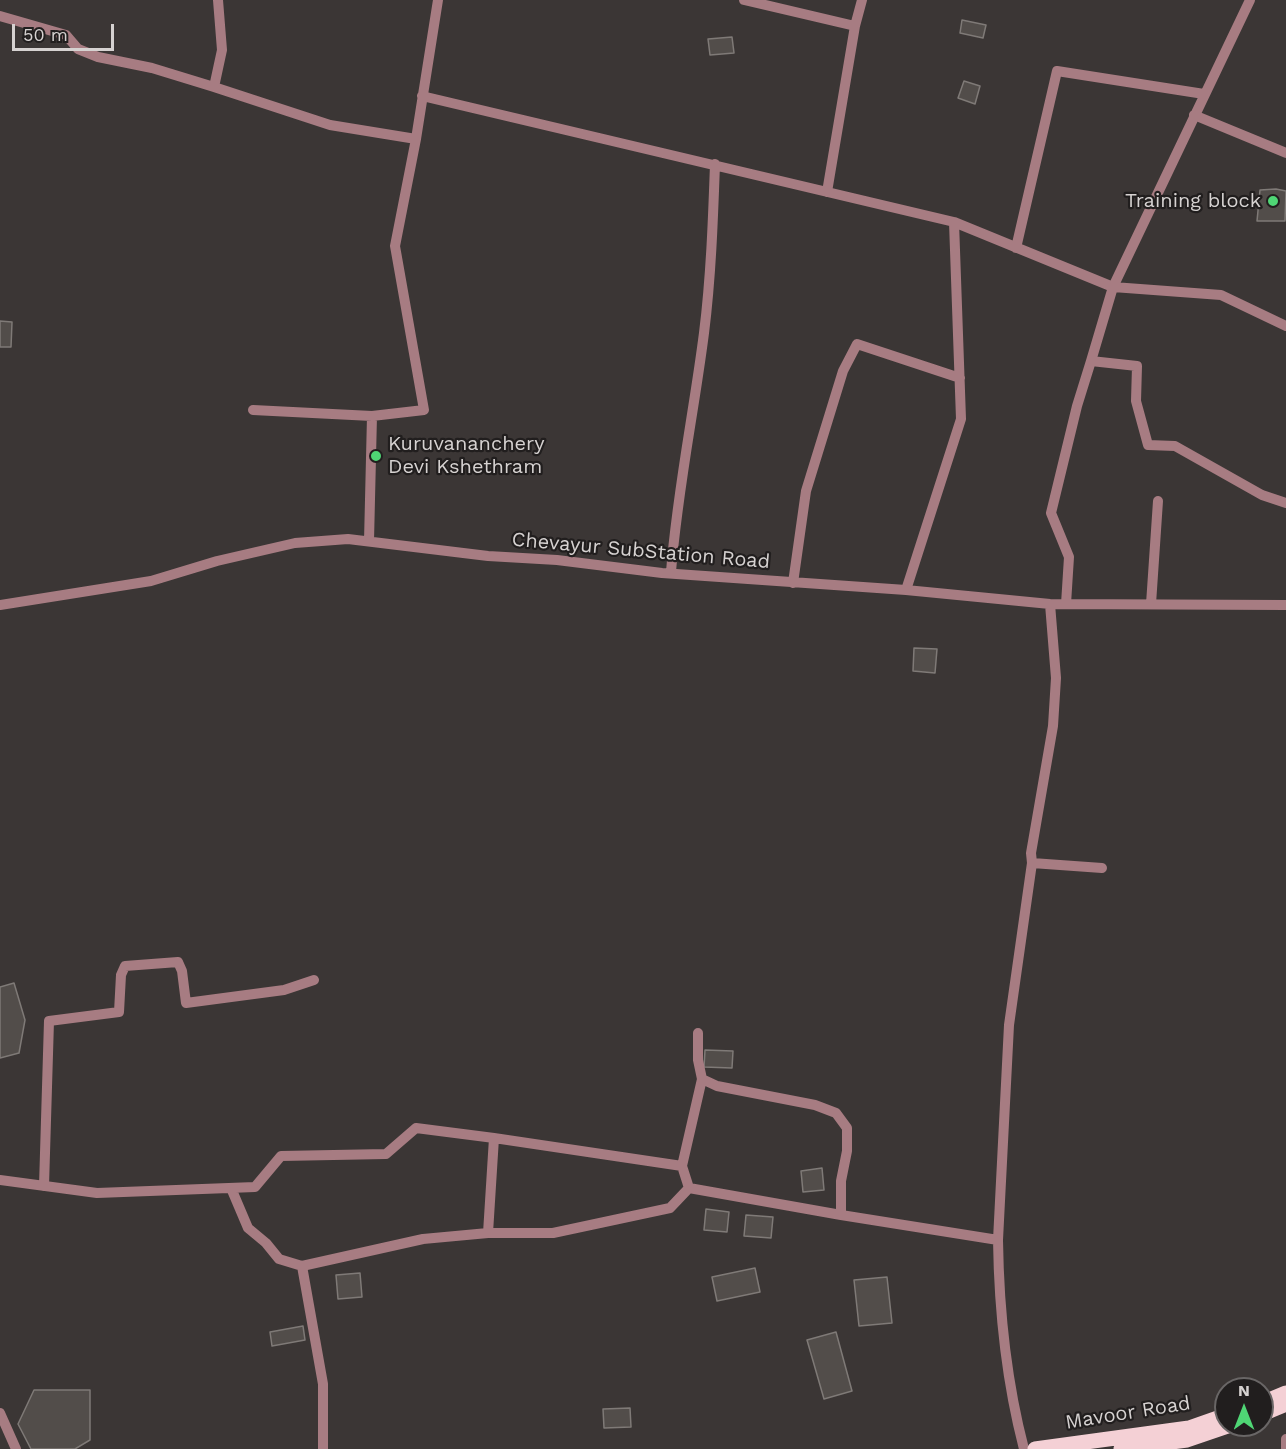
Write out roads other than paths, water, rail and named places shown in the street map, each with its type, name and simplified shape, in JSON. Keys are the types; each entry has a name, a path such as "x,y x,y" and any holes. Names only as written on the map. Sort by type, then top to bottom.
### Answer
{"main road":[{"name":"Mavoor Road","path":"1035,1449 1189,1428 1214,1419"},
{"name":"Mavoor Road","path":"1121,1449 1187,1440 1214,1431"}],"street":[{"path":"214,87 222,50 218,0"},
{"path":"254,410 372,416 424,410 395,246 416,139 438,0"},
{"path":"744,0 855,26"},
{"path":"827,192 855,26 862,0"},
{"path":"1066,604 1069,557 1052,513 1090,361 1113,288 1250,0"},
{"path":"0,16 66,35 78,49 98,57 152,68 330,124 416,139"},
{"path":"1016,248 1057,71 1204,94"},
{"path":"422,96 954,222 1113,288 1221,294 1286,326"},
{"path":"1194,115 1286,153"},
{"path":"671,572 674,532 704,330 713,224 715,164"},
{"path":"906,590 961,419 954,222"},
{"path":"793,582 806,491 843,371 857,344 960,378"},
{"path":"1090,361 1137,366 1136,401 1148,445 1175,446 1262,495 1286,503"},
{"path":"369,541 372,416"},
{"path":"1151,604 1158,501"},
{"name":"Chevayur SubStation Road","path":"0,605 151,581 217,561 295,543 348,539 488,556 557,560 662,573 906,590 1050,604 1286,605"},
{"path":"1024,1449 1015,1416 1003,1338 998,1240 1009,1025 1032,862 1031,853 1053,726 1056,678 1050,604"},
{"path":"1032,862 1102,868"},
{"path":"44,1186 49,1021 119,1012 121,975 125,966 178,962 182,970 186,1004 284,990 314,980"},
{"path":"689,1188 682,1166 702,1079 698,1060 698,1033"},
{"path":"702,1079 717,1086 814,1105 836,1113 847,1128 841,1215"},
{"path":"0,1180 97,1193 255,1187 280,1156 386,1154 416,1128 682,1166"},
{"path":"488,1233 494,1138"},
{"path":"231,1188 248,1228 266,1243 279,1259 302,1266 423,1239 488,1233 553,1233 670,1208 689,1188"},
{"path":"689,1188 998,1240"},
{"path":"302,1266 323,1384 323,1449"},
{"path":"0,1413 16,1449"},
{"path":"1286,1439 1286,1449"}],"place":[{"name":"Training block","path":"1273,201"},
{"name":"Kuruvananchery Devi Kshethram","path":"376,456"}]}
